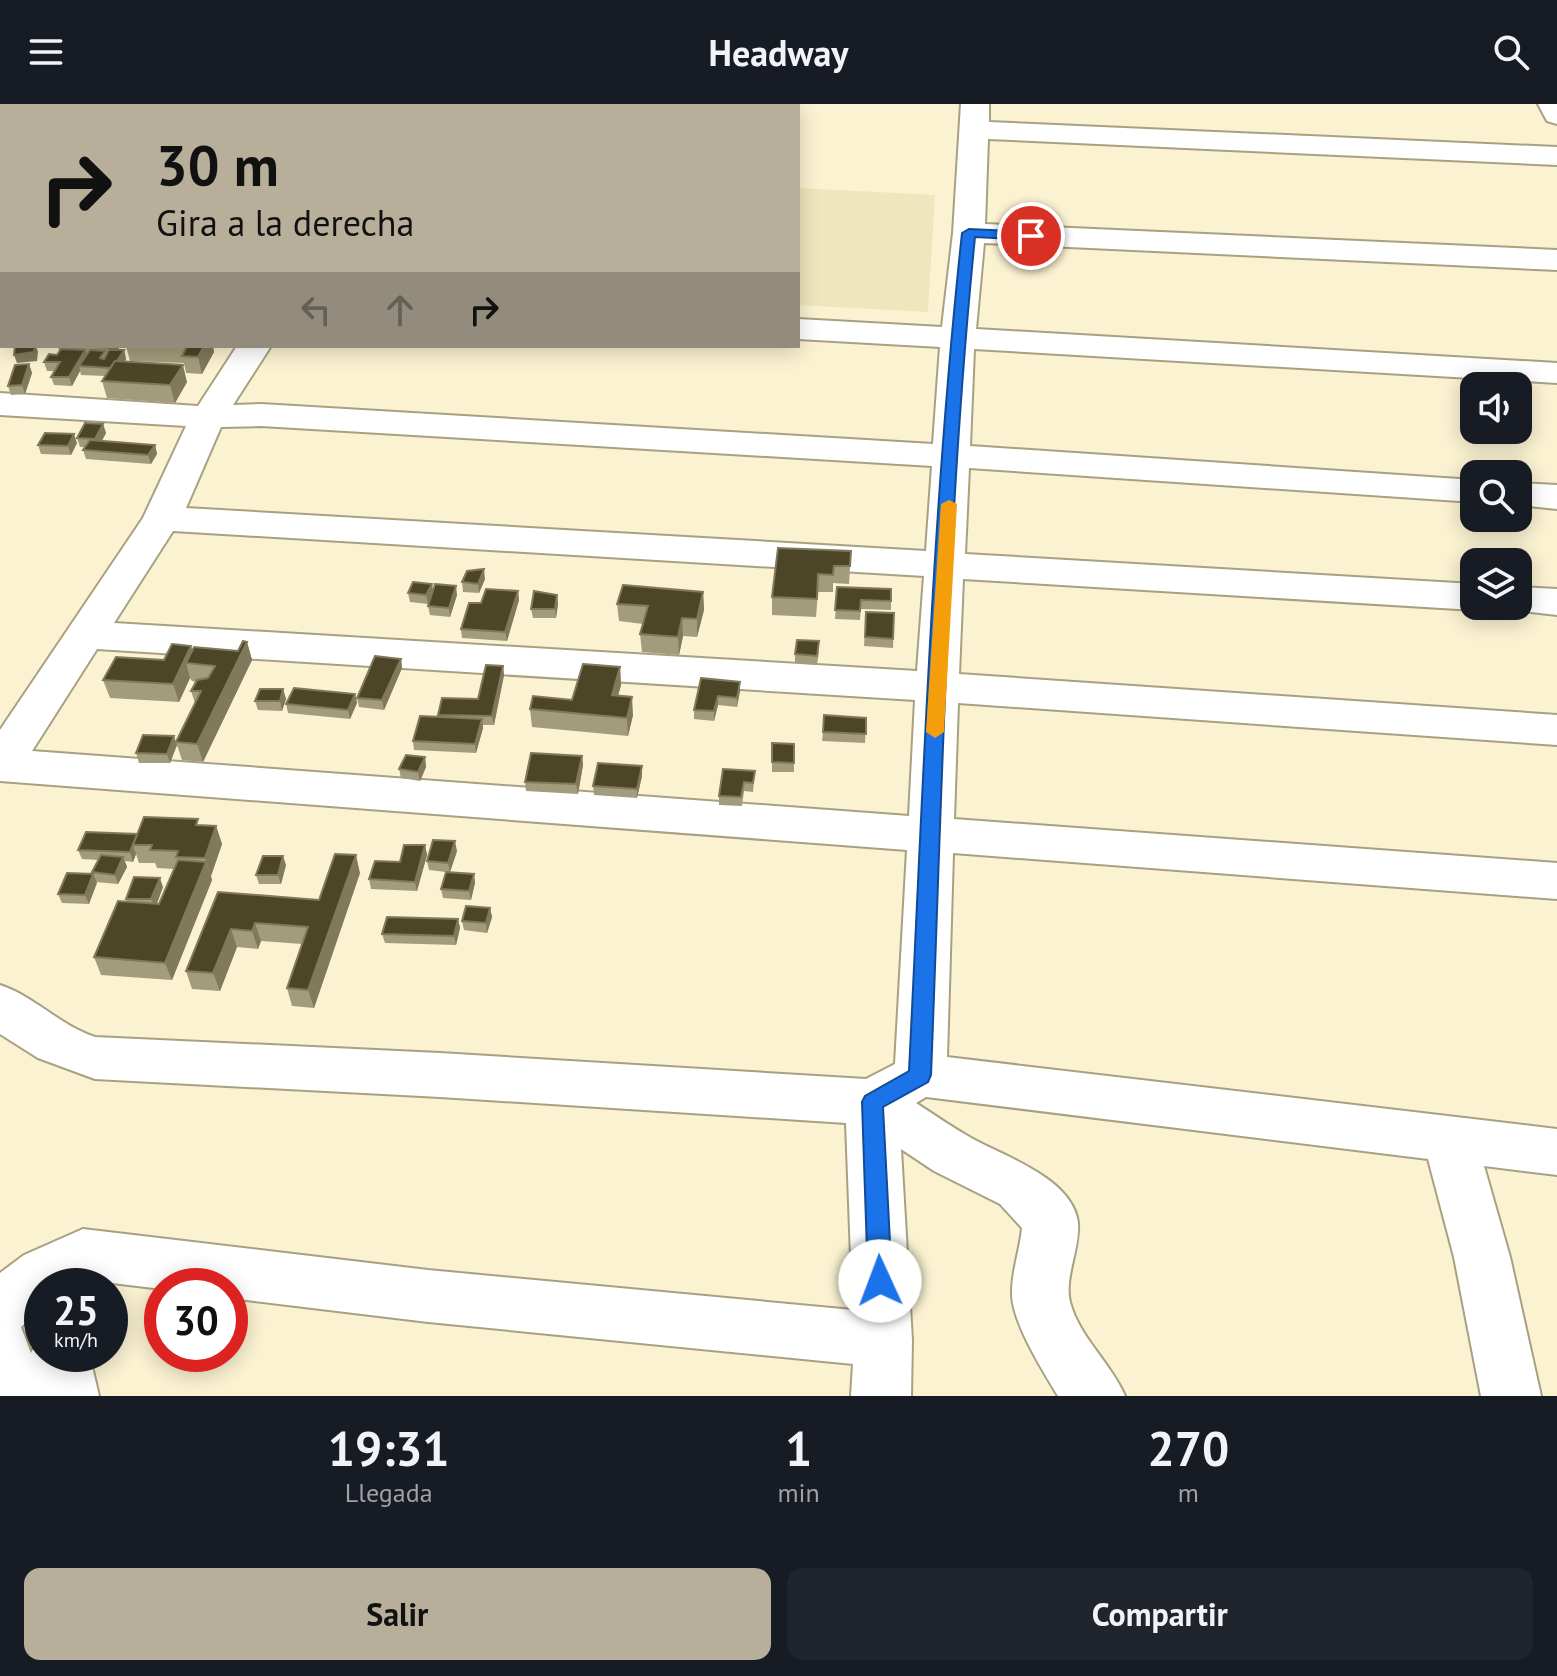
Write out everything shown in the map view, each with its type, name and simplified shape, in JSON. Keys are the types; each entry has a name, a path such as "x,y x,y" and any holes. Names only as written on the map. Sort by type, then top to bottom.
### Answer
{"street":[{"path":"1552,104 1557,115"},
{"path":"920,1075 937,687 958,337 969,233 974,117 1557,156"},
{"path":"969,233 1557,260"},
{"path":"800,329 1557,373"},
{"path":"253,348 208,417 162,518 0,765 1557,881"},
{"path":"0,404 208,417 261,415 1460,490"},
{"path":"1532,495 1557,497"},
{"path":"162,518 1460,596"},
{"path":"1532,601 1557,602"},
{"path":"86,635 937,687 1557,730"},
{"path":"0,1005 26,1028 55,1046 95,1058 440,1075 872,1102 953,1155 1019,1187 1050,1220 1051,1244 1039,1297 1063,1350 1095,1396"},
{"path":"872,1102 920,1075 1557,1152"},
{"path":"872,1102 883,1340 881,1396"},
{"path":"1449,1138 1482,1257 1511,1396"},
{"path":"63,1268 83,1254 428,1296 883,1340"},
{"path":"0,1308 24,1293"},
{"path":"0,1346 11,1396"},
{"path":"64,1372 69,1396"}],"shaded area":[{"path":"800,188 935,195 928,312 800,305"}],"building":[{"path":"15,348 35,348 34,352 14,355"},
{"path":"186,348 203,348 198,357 182,356"},
{"path":"61,349 85,350 69,377 51,377 60,362 44,362 49,354 57,355"},
{"path":"90,350 105,351 100,358 104,359 109,350 124,350 110,368 79,366"},
{"path":"115,361 183,365 170,385 102,381"},
{"path":"29,364 22,385 8,386 15,365"},
{"path":"85,423 103,424 95,439 77,438"},
{"path":"45,433 74,434 68,446 38,445"},
{"path":"90,440 155,445 148,455 83,450"},
{"path":"778,548 851,551 850,566 834,566 833,575 818,574 817,599 772,597"},
{"path":"484,569 478,584 462,582 467,571"},
{"path":"413,582 432,584 426,595 408,593"},
{"path":"435,584 456,586 449,608 428,606"},
{"path":"623,585 703,592 697,619 682,618 678,637 640,634 648,606 617,604"},
{"path":"837,587 891,589 891,601 861,600 860,611 835,610"},
{"path":"486,589 518,591 505,632 461,629 469,603 481,603"},
{"path":"534,591 557,595 555,609 531,609"},
{"path":"866,612 894,613 893,639 865,637"},
{"path":"797,640 819,641 817,656 795,654"},
{"path":"243,641 247,642 197,744 176,742 201,691 191,691 197,680 208,678 215,666 186,663 194,647 238,651"},
{"path":"172,644 191,646 173,684 103,680 116,657 164,660"},
{"path":"375,656 401,659 382,700 357,698"},
{"path":"583,664 620,667 612,695 632,697 627,718 530,709 533,696 572,700"},
{"path":"486,665 503,666 492,716 438,715 442,698 478,699"},
{"path":"701,678 740,682 737,698 718,696 714,711 694,710"},
{"path":"294,688 355,694 348,710 286,704"},
{"path":"260,689 283,689 280,701 255,701"},
{"path":"824,715 866,718 866,734 823,732"},
{"path":"420,716 482,719 475,744 413,741"},
{"path":"143,735 174,736 167,754 136,753"},
{"path":"772,743 794,744 794,763 772,762"},
{"path":"531,753 582,756 576,784 525,782"},
{"path":"406,755 425,757 418,772 399,769"},
{"path":"598,763 642,766 637,789 593,786"},
{"path":"723,769 755,771 753,783 744,782 741,797 719,796"},
{"path":"144,817 198,819 196,825 216,826 205,858 176,857 178,851 150,850 152,845 133,845"},
{"path":"86,832 137,834 130,852 78,850"},
{"path":"433,840 455,841 448,863 427,861"},
{"path":"404,845 425,845 415,882 369,879 375,861 400,862"},
{"path":"335,854 356,855 308,990 287,988 308,927 255,923 252,931 231,929 213,973 186,971 218,892 319,900"},
{"path":"101,855 123,857 115,875 92,872"},
{"path":"263,856 283,856 278,875 256,875"},
{"path":"178,860 206,862 165,963 94,957 118,901 159,904"},
{"path":"446,872 474,874 469,891 441,889"},
{"path":"67,873 93,874 85,895 58,894"},
{"path":"134,877 160,878 151,899 126,899"},
{"path":"466,906 490,908 486,923 462,921"},
{"path":"387,917 458,919 454,936 382,934"}],"slow traffic":[{"path":"935,732 949,504"}],"route":[{"path":"880,1281 872,1102 920,1075 937,687 958,337 969,233 1031,236"}]}
